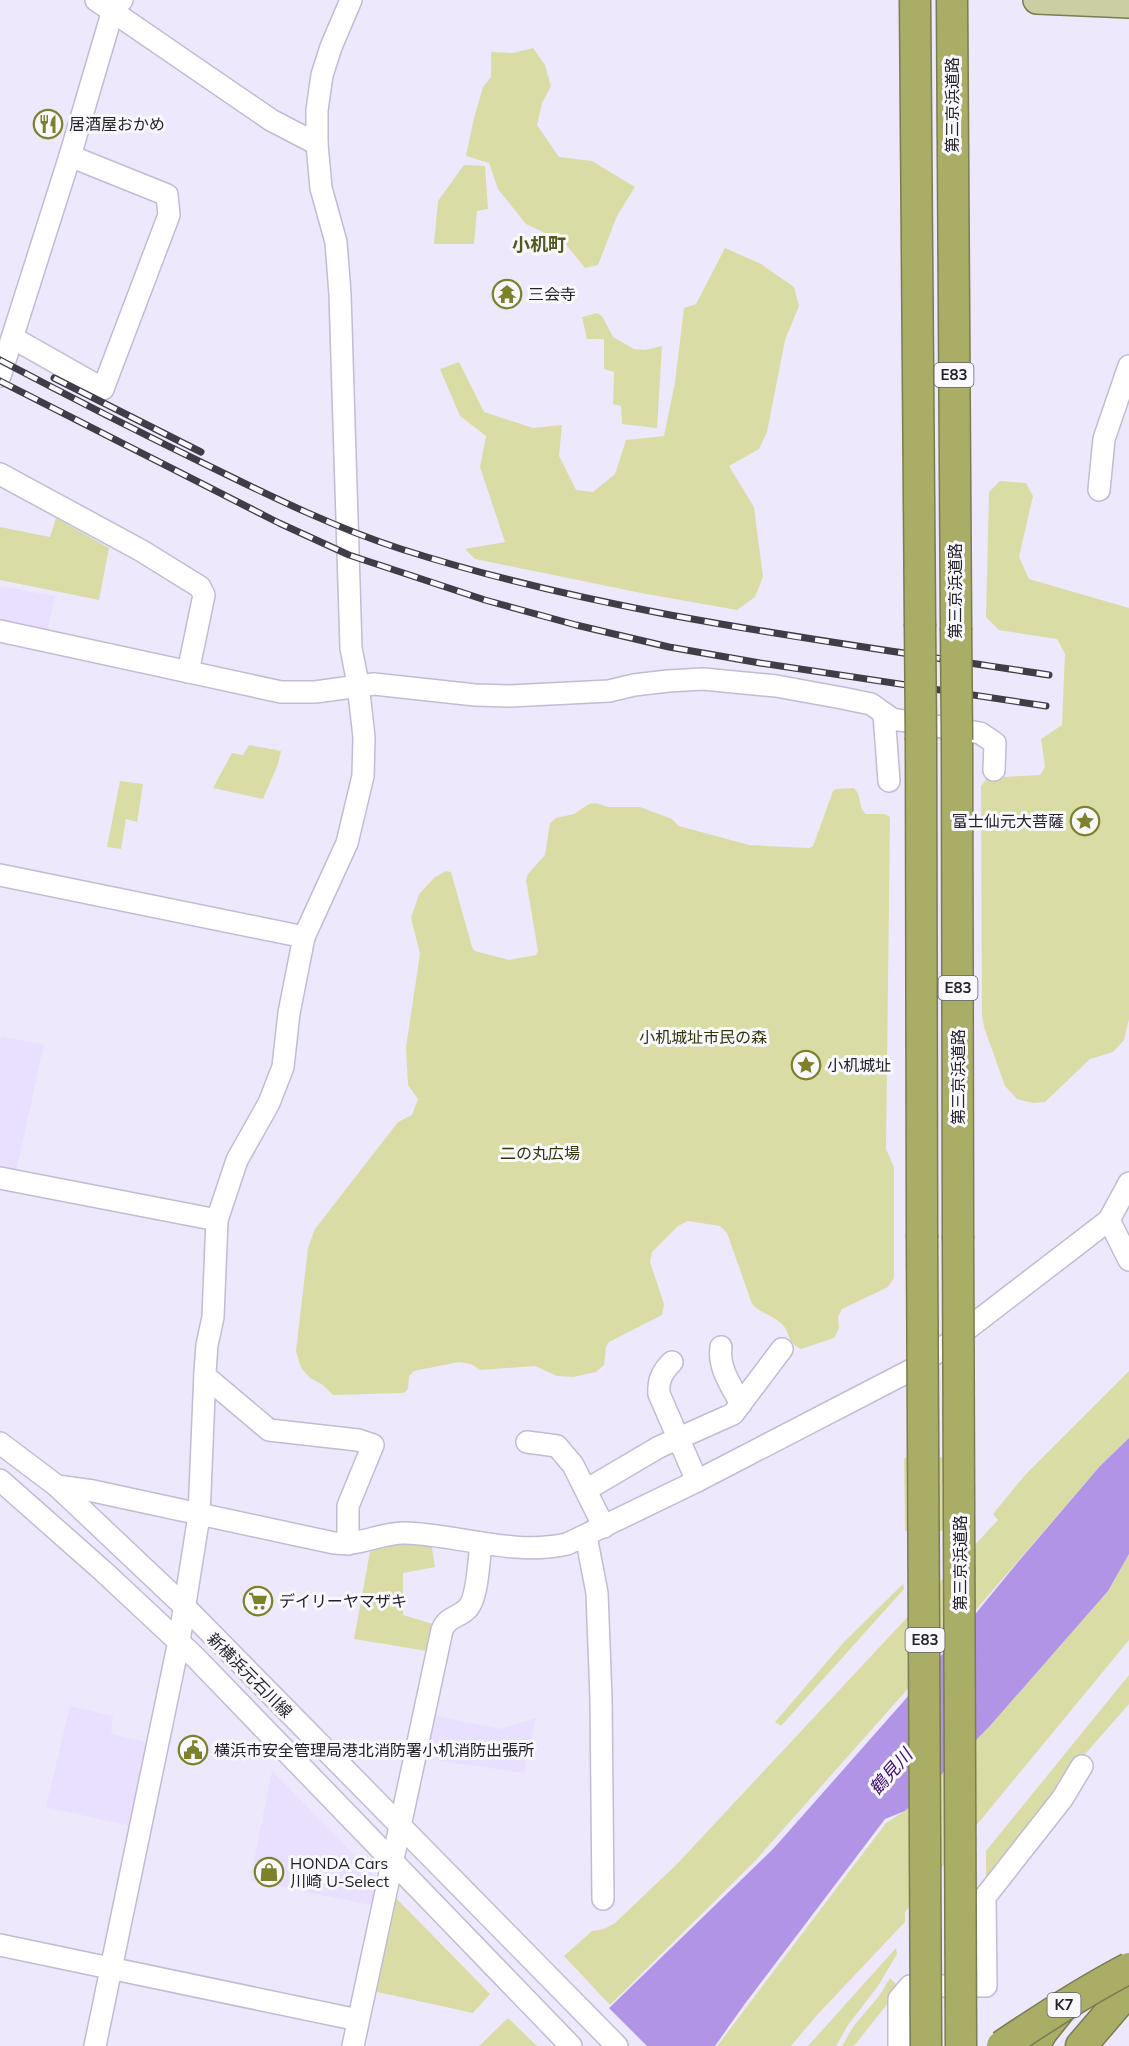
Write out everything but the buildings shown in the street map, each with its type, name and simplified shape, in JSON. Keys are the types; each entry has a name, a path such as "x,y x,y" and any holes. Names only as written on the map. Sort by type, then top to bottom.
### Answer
{"highway":[{"name":"E83","path":"915,0 921,740 926,2046"},
{"name":"第三京浜道路","path":"952,0 961,2046"},
{"path":"1034,2046 1052,2019 1074,1995 1129,1959"},
{"name":"K7","path":"1002,2046 1129,1968"},
{"name":"K7","path":"1014,2046 1086,2000 1129,1977"},
{"path":"1081,2046 1129,1990"},
{"path":"1093,2046 1129,2010"},
{"path":"1099,2046 1129,2017"}],"main road":[{"path":"1037,0 1129,5"}],"street":[{"path":"95,2046 179,1641 199,1516 205,1376 207,1345 213,1317 217,1220 237,1160 269,1103 283,1067 289,1014 304,937 347,843 363,776 364,736 351,648 337,252 321,188 317,144 317,110 322,75 351,0"},
{"path":"0,376 70,156 111,3 270,120 317,144"},
{"path":"13,338 103,389 169,215 167,195 70,156"},
{"path":"1100,490 1104,439 1129,366"},
{"path":"0,474 142,551 200,587 204,595 188,672"},
{"path":"0,632 281,692 315,692 358,684 374,684 475,695 510,696 609,691 634,685 703,679 765,684 870,704 892,719 980,733 995,742 994,770"},
{"path":"884,714 889,781"},
{"path":"0,875 304,937"},
{"path":"0,1178 217,1220"},
{"path":"57,1486 93,1491 199,1516 348,1544 404,1533 513,1547 550,1548 567,1545 697,1481 919,1366 1119,1208 1129,1183"},
{"path":"1119,1208 1129,1260"},
{"path":"722,1347 721,1364 741,1404"},
{"path":"586,1490 677,1438 733,1414 782,1349"},
{"path":"672,1362 664,1370 658,1382 659,1394 697,1481"},
{"path":"205,1376 269,1430 358,1440 373,1445 348,1506 348,1544"},
{"path":"527,1442 557,1446 573,1465 586,1490 595,1531 594,1571 601,1698 603,1899"},
{"name":"新横浜元石川線","path":"0,1443 57,1486 185,1608 617,2046"},
{"name":"新横浜元石川線","path":"1,1488 179,1641 571,2046"},
{"path":"353,2046 442,1630 446,1622 468,1608 473,1599 481,1543"},
{"path":"899,2046 899,1999 910,1986 986,1986 985,1897 1062,1799 1082,1766"},
{"path":"0,1945 358,2020"}],"shaded area":[{"path":"0,586 55,596 47,633 0,624"},
{"path":"2,1037 44,1044 16,1172 0,1169 0,1040"},
{"path":"70,1706 113,1716 111,1734 146,1742 130,1826 46,1807"},
{"path":"432,1715 501,1729 536,1718 524,1773 422,1758"},
{"path":"272,1771 381,1882 375,1906 250,1880"}],"green space":[{"path":"533,48 545,65 551,86 542,103 537,125 559,157 592,161 635,187 617,216 598,265 585,268 564,242 526,224 498,189 489,163 466,156 483,87 491,77 491,52 513,53"},
{"path":"464,165 485,166 488,209 477,211 474,244 434,244 438,201"},
{"path":"725,248 761,264 794,287 799,306 785,340 767,432 759,449 729,466 754,507 763,577 755,597 737,610 475,559 465,549 505,542 480,467 486,436 460,416 440,369 459,362 484,412 533,428 562,425 559,456 576,490 593,492 615,474 626,440 664,436 675,382 684,308 696,304"},
{"path":"597,313 602,316 613,337 634,349 645,350 662,346 657,428 622,424 621,406 613,404 614,372 604,369 604,339 587,339 582,317"},
{"path":"1000,481 1026,483 1033,496 1019,557 1029,579 1129,608 1129,1019 1124,1040 1113,1052 1090,1059 1045,1102 1033,1103 1017,1099 1005,1086 982,1015 981,786 987,778 1040,775 1045,767 1041,739 1062,725 1065,654 1057,639 999,630 986,617 989,492"},
{"path":"56,518 109,548 99,600 0,580 0,527 50,537"},
{"path":"249,745 281,751 263,799 213,788 232,753 243,755"},
{"path":"120,781 143,784 137,822 126,819 121,849 107,847"},
{"name":"小机城址市民の森","path":"854,788 866,814 885,814 890,817 886,1149 894,1167 894,1278 888,1287 842,1309 838,1317 839,1328 834,1338 801,1349 790,1340 781,1323 752,1304 727,1233 720,1226 688,1221 678,1226 652,1252 650,1262 664,1304 662,1315 609,1342 606,1347 604,1365 596,1372 573,1377 557,1376 535,1366 480,1370 471,1364 459,1362 414,1371 409,1376 408,1389 404,1393 333,1395 323,1385 310,1378 301,1368 296,1351 308,1248 315,1229 398,1122 412,1115 418,1099 408,1085 406,1047 420,954 411,918 419,894 435,877 446,871 451,872 475,951 509,960 536,955 538,951 526,880 528,874 545,855 550,823 556,818 574,814 589,804 596,803 608,807 640,807 672,819 679,826 749,845 809,848 813,846 833,791"},
{"path":"1129,1371 1129,1438 1100,1466 755,1861 610,2005 564,1956 592,1931 604,1929 615,1923 677,1864 998,1520 993,1514 1025,1475"},
{"path":"943,1457 944,1531 905,1531 904,1458"},
{"path":"389,1542 431,1542 435,1567 403,1573 403,1615 433,1624 427,1651 354,1639 370,1552"},
{"path":"1129,1554 1129,1640 905,1912 905,1922 817,2015 791,2046 717,2046 886,1823 905,1811 989,1727 1108,1591"},
{"path":"903,1584 904,1589 781,1726 775,1722 844,1642"},
{"path":"1129,1675 1129,1704 1078,1762 986,1886 986,1851"},
{"path":"395,1897 490,1994 473,2013 373,1991"},
{"path":"896,1948 897,1954 878,1986 848,2025 836,2046 808,2046"},
{"path":"890,1978 900,1988 854,2046 842,2046 853,2027 879,1996"},
{"path":"508,2018 537,2046 479,2046"}],"water":[{"name":"鶴見川","path":"1129,1438 1129,1554 1108,1591 989,1727 905,1811 885,1819 715,2046 570,2046 774,1848 903,1702 1100,1466"}],"pier":[{"path":"607,2006 647,2046 567,2046 568,2044"}],"railway":[{"path":"0,360 259,490 329,522 401,549 480,572 641,609 804,638 1049,675"},
{"path":"54,378 201,452"},
{"path":"0,381 279,523 349,555 485,600 669,647 1046,706"}],"place":[{"name":"居酒屋おかめ","path":"48,124"},
{"name":"三会寺","path":"507,294"},
{"name":"富士仙元大菩薩","path":"1085,821"},
{"name":"小机城址","path":"806,1065"},
{"name":"デイリーヤマザキ","path":"258,1601"},
{"name":"横浜市安全管理局港北消防署小机消防出張所","path":"193,1750"},
{"name":"HONDA Cars 川崎 U-Select","path":"269,1872"}],"district":[{"name":"小机町","path":"539,245"}],"park label":[{"name":"二の丸広場","path":"540,1153"}]}
